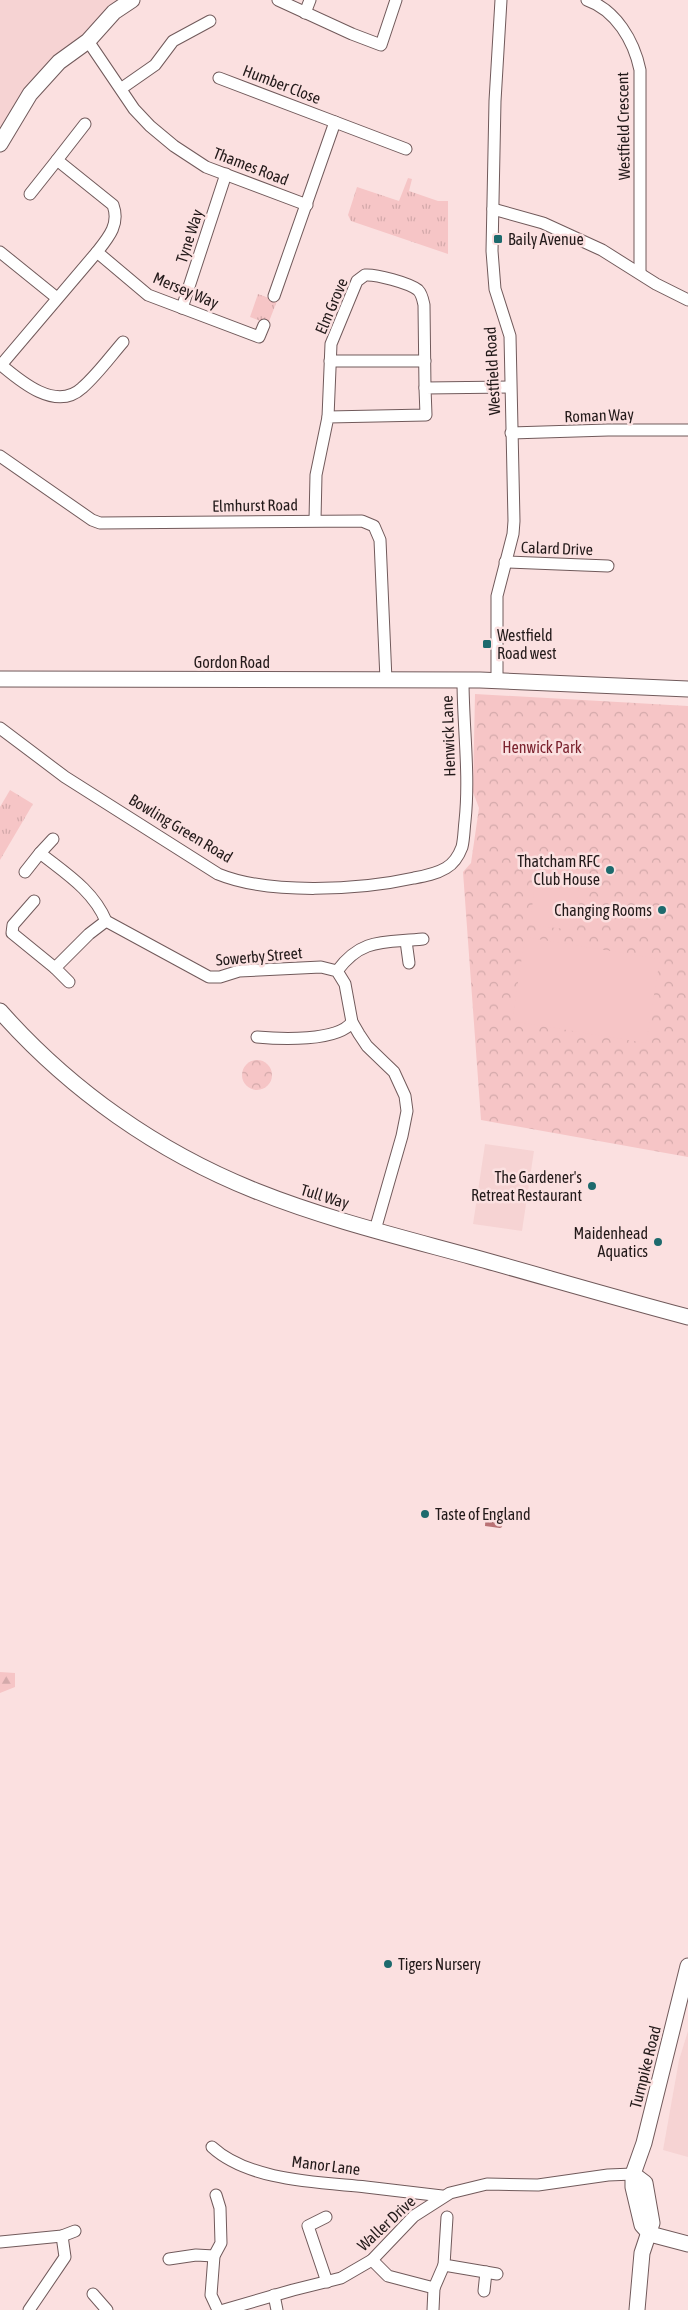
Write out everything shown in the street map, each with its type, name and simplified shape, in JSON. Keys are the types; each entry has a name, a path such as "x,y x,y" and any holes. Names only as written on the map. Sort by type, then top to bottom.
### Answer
{"street":[{"path":"0,144 30,94 59,62 88,41 114,12 132,0"},
{"path":"278,0 305,14 381,45 396,0"},
{"path":"305,14 310,0"},
{"name":"Westfield Road","path":"497,681 496,606 514,521 508,326 494,280 495,93 501,0"},
{"name":"Westfield Crescent","path":"587,0 600,6 619,24 633,46 640,70 640,273"},
{"path":"122,88 155,65 173,42 210,22"},
{"name":"Thames Road","path":"88,41 122,88 134,109 150,126 174,146 206,167 307,205"},
{"name":"Humber Close","path":"218,78 406,149"},
{"name":"Humber Close","path":"274,296 307,205 334,122"},
{"path":"30,194 85,124"},
{"path":"57,160 113,204 116,212 114,227 111,235 97,252 0,364 30,388 48,394 67,396 82,389 123,342"},
{"name":"Tyne Way","path":"182,308 226,174"},
{"path":"493,209 543,223 602,250 656,284 688,299"},
{"path":"0,252 57,298"},
{"name":"Mersey Way","path":"97,252 148,295 259,337 264,325"},
{"name":"Elm Grove","path":"315,520 316,475 328,417 333,337 356,284 362,277 369,275 411,287 420,292 424,305 426,415 328,417"},
{"path":"330,361 425,361"},
{"path":"425,388 510,387"},
{"name":"Roman Way","path":"511,434 608,430 688,430"},
{"name":"Elmhurst Road","path":"1,460 96,522 315,520 365,522 374,526 380,540 386,680"},
{"name":"Calard Drive","path":"505,562 608,566"},
{"name":"Gordon Road","path":"0,679 463,680"},
{"name":"Henwick Lane","path":"453,862 462,846 468,790 463,680 688,689"},
{"name":"Bowling Green Road","path":"0,728 65,776 218,874 228,878 279,886 336,888 399,882 437,873 453,862"},
{"path":"24,872 54,839"},
{"path":"40,854 84,888 99,904 106,921 89,934 55,968"},
{"path":"34,900 13,925 12,933 55,968 68,982"},
{"name":"Sowerby Street","path":"106,921 209,977 220,977 239,971 321,967 337,971"},
{"path":"375,1230 407,1111 401,1084 394,1072 367,1046 352,1022 345,984 337,971 362,946 423,939"},
{"path":"406,941 409,963"},
{"name":"Tull Way","path":"0,1011 38,1051 87,1093 160,1144 205,1169 256,1191 375,1230 688,1317"},
{"path":"257,1037 283,1039 317,1036 349,1027 352,1022"},
{"name":"Turnpike Road","path":"633,2174 644,2143 688,1966"},
{"name":"Manor Lane","path":"212,2147 222,2157 239,2166 303,2181 442,2196"},
{"path":"633,2174 645,2183 652,2223 650,2234 642,2253 637,2310"},
{"name":"Waller Drive","path":"224,2310 341,2278 372,2260 414,2216 442,2196 487,2184 538,2185 581,2178 633,2174"},
{"path":"216,2195 224,2207 222,2243 214,2256 211,2296 218,2310"},
{"path":"326,2217 304,2226 327,2282"},
{"path":"433,2310 434,2288 444,2265 447,2217"},
{"path":"0,2242 62,2236 75,2231"},
{"path":"650,2234 688,2244"},
{"path":"29,2310 65,2258 62,2236"},
{"path":"175,2261 214,2256"},
{"path":"372,2260 388,2276 434,2288"},
{"path":"444,2265 491,2273 484,2291"},
{"path":"93,2294 102,2308"},
{"path":"274,2295 277,2310"}],"shaded area":[{"path":"0,0 131,0 52,62 0,137"},
{"path":"485,1144 534,1151 522,1231 473,1224"},
{"path":"489,1509 504,1513 502,1527 485,1526 486,1511"},
{"path":"688,2031 688,2157 663,2150 679,2060"}],"green space":[{"path":"408,178 412,179 409,191 438,201 448,201 448,254 351,221 348,215 357,187 399,201"},
{"path":"258,294 277,301 268,324 250,317"},
{"name":"Henwick Park","path":"475,694 688,706 688,1157 481,1120 463,872 471,863 479,808 473,792"},
{"path":"10,790 33,804 0,860 0,807"},
{"path":"537,865 581,870 574,930 530,925"},
{"path":"525,937 660,959 646,1043 512,1021"},
{"path":"257,1060 263,1061 271,1069 271,1081 263,1089 257,1090 251,1089 243,1081 242,1075 243,1069 251,1061"},
{"path":"0,1672 15,1673 15,1687 0,1693"}],"place":[{"name":"Baily Avenue","path":"498,239"},
{"name":"Westfield Road west","path":"487,644"},
{"name":"Thatcham RFC Club House","path":"610,870"},
{"name":"Changing Rooms","path":"662,910"},
{"name":"The Gardener's Retreat Restaurant","path":"592,1186"},
{"name":"Maidenhead Aquatics","path":"658,1242"},
{"name":"Taste of England","path":"425,1514"},
{"name":"Tigers Nursery","path":"388,1964"}]}
